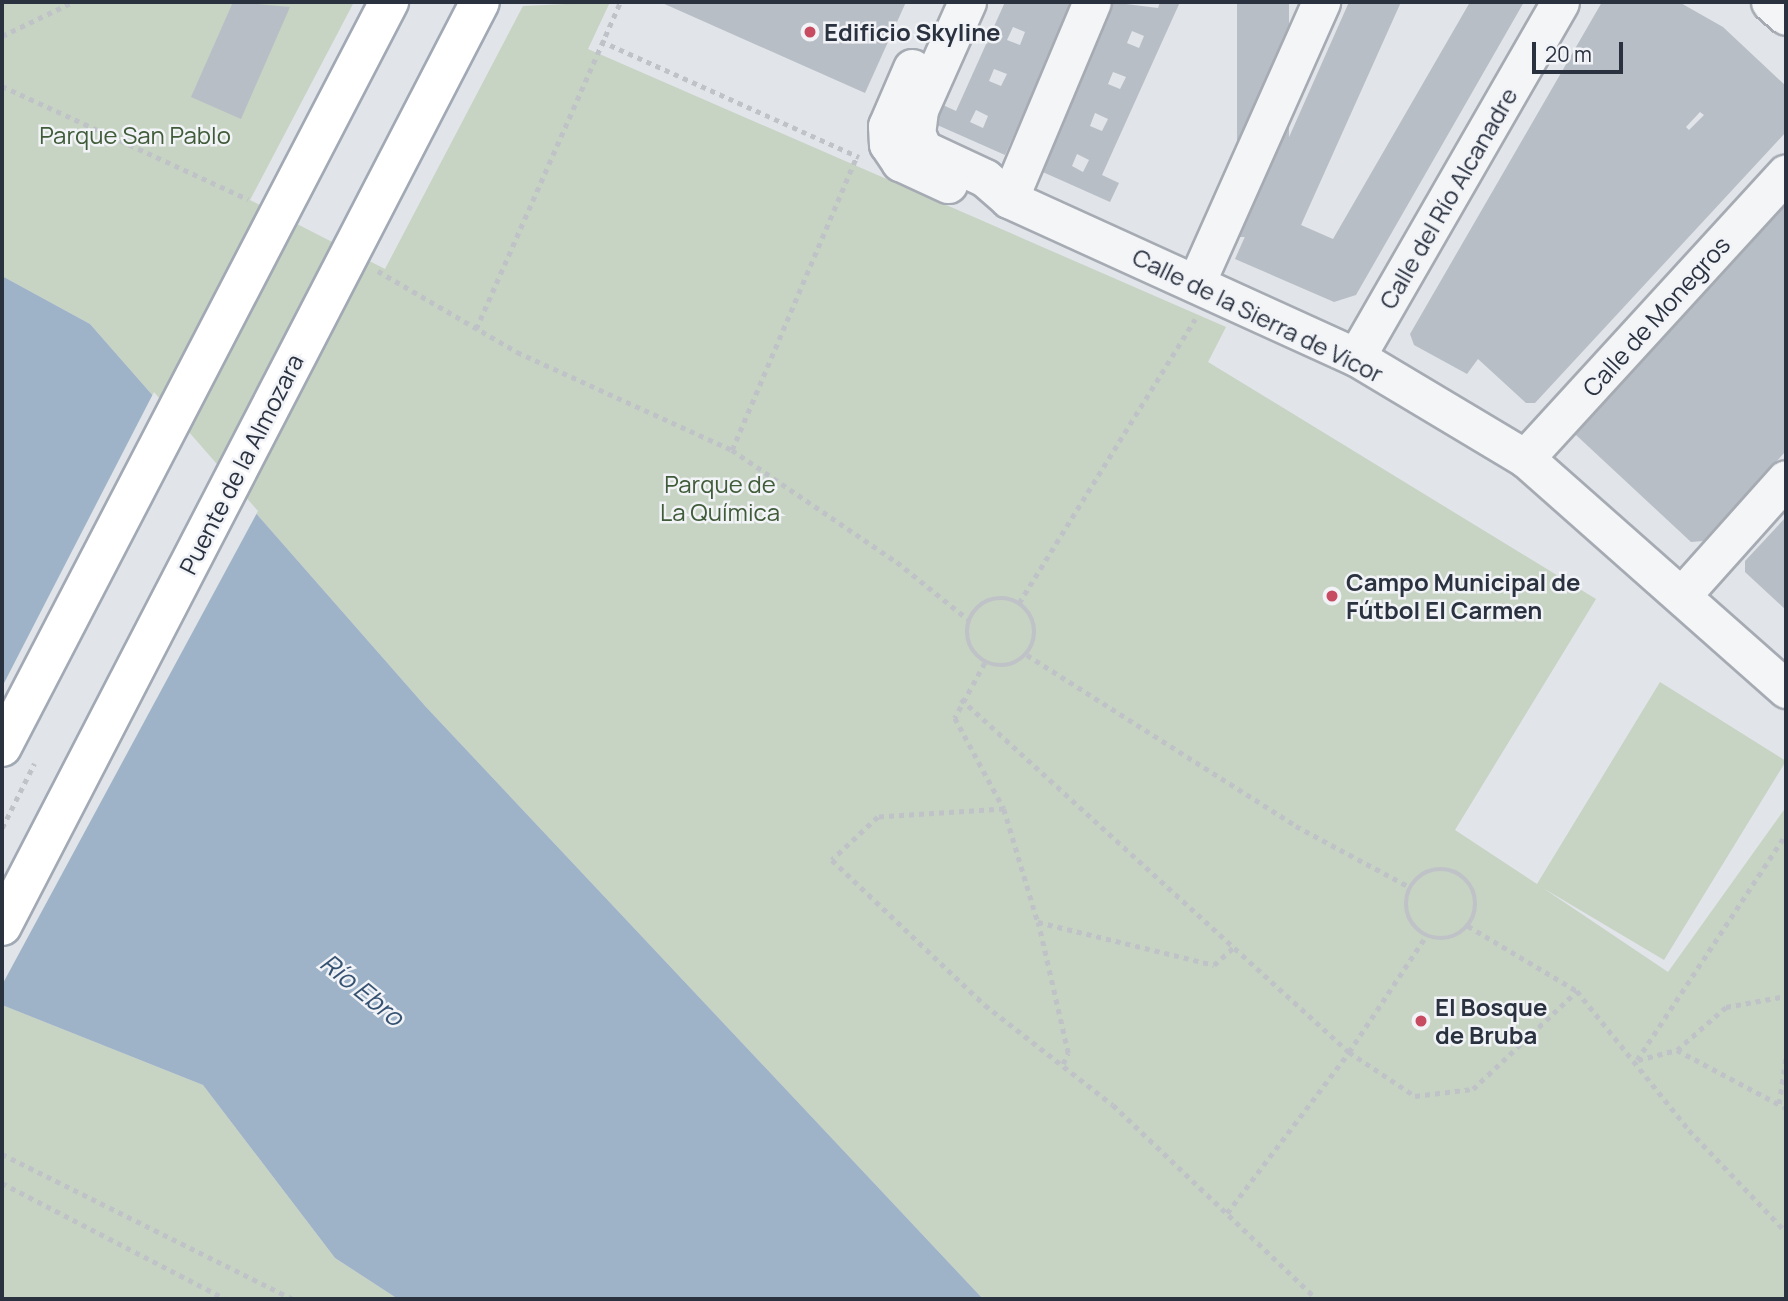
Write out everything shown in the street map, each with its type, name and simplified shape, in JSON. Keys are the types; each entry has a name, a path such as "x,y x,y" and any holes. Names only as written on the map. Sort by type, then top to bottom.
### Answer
{"main road":[{"path":"2,747 389,2"},
{"name":"Puente de la Almozara","path":"2,926 480,2"}],"street":[{"path":"941,2 891,115 888,144 910,168 976,197 1009,199"},
{"path":"967,2 919,110 916,133 923,149 985,178 1009,199"},
{"path":"1009,199 1092,2"},
{"path":"1196,299 1321,2"},
{"name":"Calle del Río Alcanadre","path":"1356,357 1560,2"},
{"path":"1770,2 1786,16"},
{"name":"Calle de Monegros","path":"1525,458 1786,173"},
{"name":"Calle de la Sierra de Vicor","path":"1009,199 1196,299 1356,357 1525,458 1683,594 1786,689"},
{"path":"1683,594 1786,479"}],"path":[{"path":"2,36 73,2"},
{"path":"476,329 620,2"},
{"path":"2,86 250,200"},
{"path":"732,450 857,156"},
{"path":"388,278 476,329 732,450 897,562 969,620"},
{"path":"1019,603 1196,299"},
{"path":"990,600 1019,603 1035,623 1027,655 1007,666 985,663 970,649 969,620 990,600"},
{"path":"1027,655 1296,826 1410,887"},
{"path":"985,663 961,699 955,718 1003,809 1038,922 1068,1053 1063,1064"},
{"path":"961,699 1349,1052 1415,1096 1455,1095 1497,1071 1577,991"},
{"path":"1003,809 878,817 832,860 985,1005 1063,1064 1317,1299"},
{"path":"1637,1060 1786,834"},
{"path":"1438,869 1460,875 1474,893 1468,926 1449,938 1426,936 1406,909 1410,887 1438,869"},
{"path":"1038,922 1214,965 1234,947"},
{"path":"1468,926 1577,991 1637,1060 1689,1130 1786,1232"},
{"path":"1227,1213 1349,1052 1426,936"},
{"path":"1637,1060 1677,1050 1726,1007 1786,996"},
{"path":"1677,1050 1784,1106 1786,1056"},
{"path":"2,1154 293,1299"},
{"path":"2,1183 226,1299"}],"green space":[{"name":"Parque de La Química","path":"2,2 354,2 250,200 385,269 523,6 610,2 588,49 1226,327 1208,362 1596,599 1455,830 1537,884 1660,682 1786,761 1664,960 1543,888 1668,972 1786,807 1786,1299 983,1299 426,707 90,324 2,276"},
{"path":"2,1005 203,1085 335,1258 398,1299 2,1299"}],"water":[{"name":"Río Ebro","path":"2,276 90,324 426,707 983,1299 398,1299 335,1258 203,1085 2,1005"}],"pier":[{"path":"154,392 258,511 2,985 2,687"}],"building":[{"path":"233,2 290,7 241,119 191,97"},
{"name":"Edificio Skyline","path":"660,2 906,2 865,93"},
{"path":"1005,2 1073,2 1005,155 935,124 943,105 956,111","holes":["1013,27 1025,32 1020,45 1007,40","994,69 1007,74 1001,86 989,81","976,110 988,116 983,128 970,122"]},
{"path":"1110,2 1158,8 1160,2 1180,2 1102,175 1119,183 1110,202 1036,169","holes":["1132,31 1144,36 1139,48 1127,43","1113,72 1126,77 1120,89 1108,84","1095,113 1108,119 1102,131 1090,126","1077,154 1089,160 1083,172 1072,166"]},
{"path":"1237,2 1289,2 1289,237 1237,237"},
{"path":"1349,2 1401,2 1301,225 1333,239 1470,2 1524,2 1356,295 1334,302 1235,259"},
{"path":"1602,2 1679,2 1723,27 1786,86 1786,132 1535,403 1526,403 1478,359 1467,374 1414,345 1410,334","holes":["1700,112 1704,115 1689,130 1686,127"]},
{"path":"1786,197 1786,451 1703,541 1691,542 1576,435 1575,425"},
{"path":"1786,517 1786,610 1745,572 1745,561"}],"place":[{"name":"Edificio Skyline","path":"810,32"},
{"name":"Campo Municipal de Fútbol El Carmen","path":"1332,596"},
{"name":"El Bosque de Bruba","path":"1421,1021"}],"park label":[{"name":"Parque San Pablo","path":"135,135"}]}
